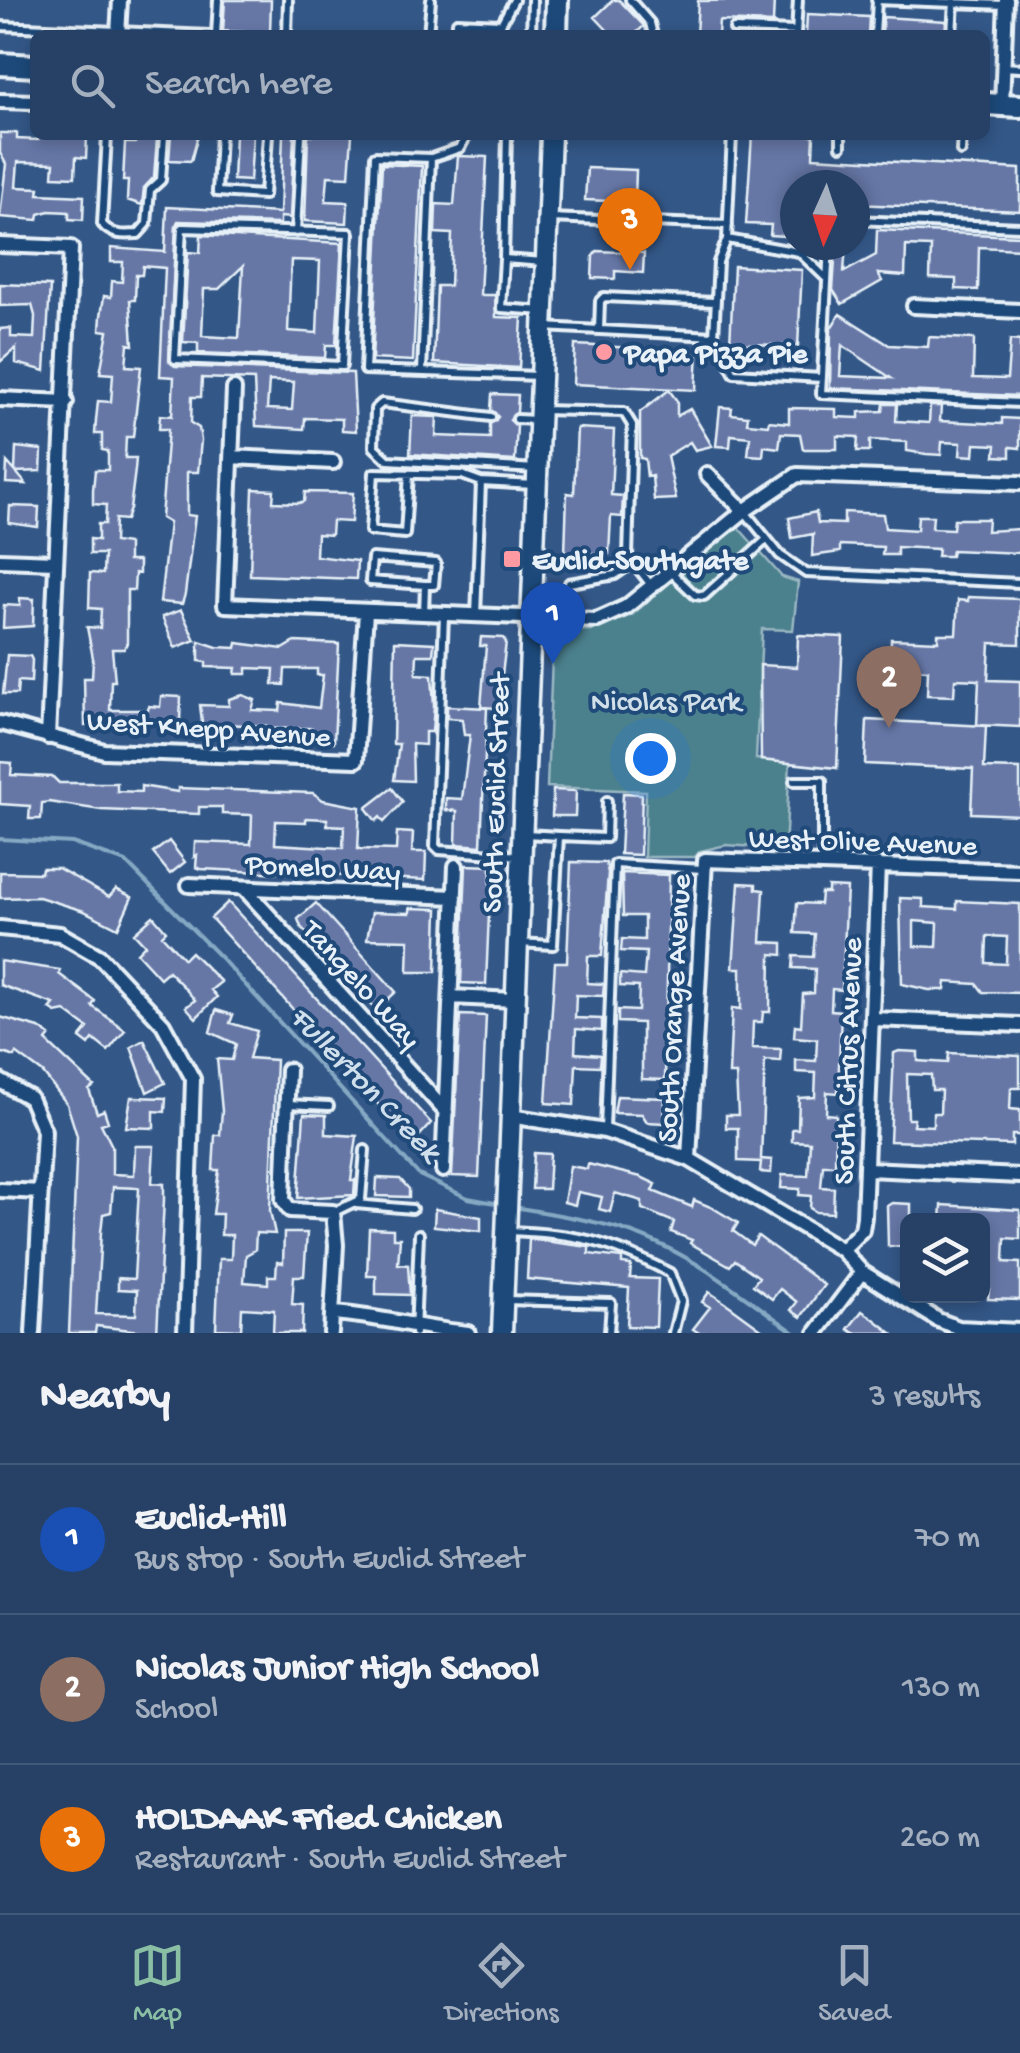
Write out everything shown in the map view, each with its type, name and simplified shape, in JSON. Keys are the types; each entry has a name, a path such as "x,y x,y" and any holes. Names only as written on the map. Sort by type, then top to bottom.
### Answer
{"main road":[{"path":"556,30 557,0"},
{"path":"0,64 30,66"},
{"name":"South Euclid Street","path":"502,1333 552,140"}],"street":[{"path":"118,30 120,0"},
{"path":"1002,105 1006,3"},
{"path":"0,100 30,102"},
{"path":"0,245 72,248 48,737"},
{"path":"914,306 1020,312"},
{"path":"234,389 225,605 597,620 626,607 744,512 797,475 1020,483"},
{"path":"0,399 66,402"},
{"path":"232,457 333,462"},
{"path":"707,474 744,512"},
{"path":"0,560 56,562"},
{"name":"West Knepp Avenue","path":"0,724 104,750 356,760 366,612"},
{"name":"West Olive Avenue","path":"705,864 1020,871"},
{"name":"South Orange Avenue","path":"689,1159 705,864"},
{"name":"South Citrus Avenue","path":"842,1250 862,1230 878,865"},
{"path":"443,1170 456,866"},
{"name":"Pomelo Way","path":"188,885 455,897"},
{"name":"Tangelo Way","path":"244,888 446,1112"},
{"path":"0,928 60,934 100,956 163,1024 193,1080 185,1333"},
{"path":"450,997 515,1000"},
{"path":"874,1019 1020,1025"},
{"path":"288,1070 282,1200 290,1210 332,1212 336,1245 332,1333"},
{"path":"0,1081 30,1098 44,1131 33,1333"},
{"path":"510,1116 605,1131 689,1159 842,1250 862,1272 951,1325 1020,1331"},
{"path":"867,1168 1020,1176"},
{"path":"0,1190 41,1192"},
{"path":"817,1332 862,1272"},
{"path":"332,1313 384,1316 415,1329 468,1333"}],"lane":[{"path":"214,30 218,0"},
{"path":"286,30 288,0"},
{"path":"428,30 431,0"},
{"path":"501,30 514,0"},
{"path":"532,0 532,30"},
{"path":"630,0 650,23 651,30"},
{"path":"796,30 798,0"},
{"path":"876,30 877,0 1006,3"},
{"path":"952,30 954,2"},
{"path":"456,30 456,22 501,24"},
{"path":"0,26 67,30"},
{"path":"734,29 750,30"},
{"path":"1003,67 1020,68"},
{"path":"108,140 102,224 108,232 123,235 138,234 146,224 150,190 160,180 164,140"},
{"path":"220,140 218,192 264,195 268,140"},
{"path":"296,232 301,140"},
{"path":"464,140 460,148 430,158 375,156 364,370 541,376"},
{"path":"507,140 501,308 599,330 714,336"},
{"path":"732,140 727,239 718,262 714,336 734,373 822,378"},
{"path":"840,146 841,140"},
{"path":"961,151 962,140"},
{"path":"422,372 430,158"},
{"path":"548,218 728,225"},
{"path":"870,221 1020,227"},
{"path":"182,228 296,232 349,232 342,366 175,358 182,228"},
{"path":"727,239 799,252 828,279"},
{"path":"504,259 546,262"},
{"path":"829,260 821,394 1020,403"},
{"path":"599,330 600,301 604,297 716,302"},
{"path":"491,417 382,404 375,409 374,447 388,460 537,477"},
{"path":"517,418 624,412 632,426 627,548 631,564 653,586"},
{"path":"408,474 404,534 370,530 374,473 462,475 481,482 537,477"},
{"path":"476,617 481,482"},
{"path":"744,512 780,554 806,574 1020,584"},
{"path":"671,572 695,595 704,596 767,539"},
{"path":"372,558 436,563 434,585 426,585 370,581 372,558"},
{"path":"569,583 615,575 631,564"},
{"path":"424,614 426,585"},
{"path":"444,616 435,846 439,850 521,856"},
{"path":"794,781 822,780 822,864"},
{"path":"522,833 606,838 607,801"},
{"path":"517,943 553,945 559,836"},
{"path":"605,1131 616,864 705,864"},
{"path":"286,1104 329,1106"},
{"path":"356,1204 363,1194 365,1150"},
{"path":"332,1212 356,1204 412,1209"},
{"path":"506,1226 618,1245 670,1273 681,1301 673,1333"},
{"path":"415,1329 419,1234"},
{"path":"503,1300 610,1304 609,1333"}],"green space":[{"name":"Nicolas Park","path":"737,526 782,577 798,582 793,630 762,629 756,759 790,762 785,849 726,845 700,851 695,857 644,857 646,791 547,787 553,631 593,630 632,615"}],"building":[{"path":"225,0 271,0 270,30 223,30"},
{"path":"613,0 619,0 644,26 640,30 607,30 595,17"},
{"path":"774,0 773,23 719,21 718,30 696,30 698,1"},
{"path":"807,14 869,17 868,30 806,30"},
{"path":"883,17 946,21 945,30 882,30"},
{"path":"0,133 17,133 17,139 87,140 86,158 76,157 75,177 53,176 54,163 18,162 16,187 39,188 38,194 84,196 83,220 69,219 69,212 49,211 39,214 38,220 0,217 6,164 0,153"},
{"path":"157,140 154,177 144,188 142,205 127,200 128,181 123,181 125,143"},
{"path":"171,140 197,140 191,161 169,160"},
{"path":"235,140 253,140 250,181 233,180"},
{"path":"283,140 294,140 290,218 280,217 280,224 178,221 169,361 175,366 353,373 356,431 342,430 342,419 305,418 304,429 256,426 254,380 202,378 201,397 192,397 191,423 199,428 201,440 198,472 187,472 187,515 195,516 185,594 182,604 160,602 169,523 161,518 168,429 159,429 160,415 172,416 174,377 160,376 165,268 143,266 142,275 136,275 135,300 130,300 133,345 128,344 126,366 141,367 133,437 126,437 125,458 136,458 135,470 130,509 126,520 115,519 114,542 128,544 128,561 139,561 139,574 135,573 134,590 127,590 127,643 124,649 112,649 115,681 111,681 110,710 148,710 149,706 160,707 161,696 181,697 180,721 85,726 84,678 92,678 93,658 87,627 100,628 101,609 89,608 90,573 103,574 104,554 90,554 90,539 98,540 98,524 105,524 106,505 93,504 93,490 95,470 108,470 108,451 102,450 102,434 95,434 96,420 98,401 111,402 113,374 100,373 108,331 100,330 101,316 104,296 111,297 112,281 122,282 123,262 111,262 111,248 165,252 167,207 280,213","holes":["269,381 294,382 292,410 267,409"]},
{"path":"308,140 352,140 349,177 328,176 326,201 348,202 347,223 305,221"},
{"path":"752,140 814,140 813,157 1020,169 1020,211 870,205 870,170 780,170 780,236 770,235 771,225 746,224"},
{"path":"458,156 487,157 480,295 495,295 496,317 522,318 519,368 434,363 437,286 450,286 452,234 435,233 436,204 454,205"},
{"path":"382,164 422,166 413,361 372,359"},
{"path":"587,168 636,170 635,202 585,200"},
{"path":"877,230 1020,236 1020,249 979,247 978,290 956,289 956,279 930,278 931,247 906,246 905,276 878,274 882,281 842,304 833,290 835,260 845,260 844,272 876,255"},
{"path":"201,235 342,243 336,345 326,345 325,358 198,353 198,343 183,342 188,252 200,253","holes":["291,260 320,261 317,333 288,331","243,266 239,338 202,336 204,289 219,289"]},
{"path":"597,251 644,253 643,273 615,271 615,279 592,278 593,256"},
{"path":"734,266 802,270 798,346 730,343"},
{"path":"0,284 50,286 45,371 16,363 16,348 0,362 0,329 11,328 11,337 34,338 35,316 32,305 0,306"},
{"path":"840,314 889,345 928,347 929,337 974,339 973,378 1007,379 1010,340 1020,341 1020,396 830,388 831,328","holes":["842,345 891,378 840,376"]},
{"path":"575,345 698,351 696,390 573,384"},
{"path":"669,390 677,401 677,416 690,409 712,446 695,450 690,442 667,456 676,499 654,500 652,476 647,477 645,459 640,458 640,412"},
{"path":"492,394 518,395 517,412 510,420 517,426 515,461 410,454 412,416 437,417 436,436 490,438 490,424 498,417 491,410"},
{"path":"884,404 897,404 896,421 929,423 930,406 941,406 940,421 1002,424 1002,418 1020,419 1020,448 1010,447 1010,457 995,456 996,445 975,444 974,456 960,455 961,443 942,442 941,455 907,451 907,442 870,440 870,451 857,451 858,437 837,436 837,449 803,449 800,434 781,433 779,448 764,446 763,456 748,455 750,437 731,435 730,447 716,446 720,407 732,408 731,414 748,416 747,423 768,425 769,421 789,423 789,408 836,409 836,417 859,418 859,412 883,411"},
{"path":"577,428 614,430 611,495 623,496 622,517 611,516 609,554 565,553 567,493 574,494"},
{"path":"16,447 42,450 41,471 16,472 26,484 6,483 7,462 15,471"},
{"path":"253,489 274,490 273,502 299,503 304,501 305,492 353,493 351,522 332,521 331,535 317,534 316,556 357,561 356,579 250,575"},
{"path":"10,506 39,507 38,527 9,523"},
{"path":"816,512 818,523 844,524 844,512 883,514 885,528 917,530 918,516 933,516 932,528 953,529 954,519 988,519 987,531 1019,529 1020,553 952,550 951,556 937,556 938,549 897,547 897,555 882,555 883,547 840,545 840,552 812,556 813,534 792,538 789,518"},
{"path":"968,597 1020,599 1020,644 990,643 988,680 1020,681 1020,727 977,725 979,680 955,679 954,696 927,695 928,670 890,668 891,639 938,641 938,634 956,634 958,600 968,601"},
{"path":"20,598 34,599 33,626 3,628 4,605 20,606"},
{"path":"181,610 195,640 175,648 162,617"},
{"path":"798,635 843,637 837,768 761,760 760,665 797,667"},
{"path":"481,637 503,638 506,642 498,708 481,707 486,646 480,646"},
{"path":"199,641 236,648 237,643 283,649 295,642 339,644 334,742 312,741 312,728 202,723 200,705 229,706 229,699 243,695 255,700 252,710 280,711 281,703 319,708 323,675 317,675 317,669 285,669 284,685 273,684 274,669 247,668 247,674 235,674 236,668 206,667 206,662 199,661"},
{"path":"395,641 434,643 433,655 417,655 416,674 432,675 434,706 432,732 425,732 425,745 412,744 413,781 394,780 399,744 393,744"},
{"path":"7,655 30,656 32,660 31,682 18,681 17,694 3,694"},
{"path":"447,706 487,708 481,846 456,844 457,811 446,810 446,798 462,799 470,735 464,735 462,719 447,718"},
{"path":"867,720 986,726 984,768 1020,769 1020,815 971,813 973,769 865,764"},
{"path":"0,762 12,763 11,775 53,777 59,783 117,783 117,791 141,792 141,786 178,792 178,788 313,793 323,800 360,807 358,849 396,850 397,832 413,833 412,852 426,852 425,880 201,869 196,867 195,842 251,844 252,815 222,814 222,807 199,807 199,814 101,810 49,802 42,803 41,819 29,819 30,806 0,804","holes":["327,819 327,825 344,826 343,848 275,844 276,821"]},
{"path":"392,788 403,802 384,822 380,817 376,821 366,808"},
{"path":"553,790 576,791 575,816 552,816"},
{"path":"623,793 642,794 640,855 620,854"},
{"path":"169,841 185,862 170,874 153,853"},
{"path":"571,862 606,863 608,873 602,956 588,956 587,983 604,984 603,996 576,995 575,1018 602,1019 602,1031 576,1029 575,1053 601,1055 600,1066 576,1065 574,1105 546,1103 555,962 567,962"},
{"path":"466,865 491,866 486,984 461,983"},
{"path":"42,868 58,868 109,897 116,889 132,897 118,928 84,911 39,897 0,898 0,872 41,873"},
{"path":"622,873 669,875 665,1080 642,1079 642,1023 618,1022 618,1010 638,1011 639,987 620,986 620,974 644,976 646,952 621,951 622,939 644,940 644,916 623,916"},
{"path":"739,883 756,884 756,889 764,890 761,942 783,943 783,955 771,954 770,1012 763,1012 762,1022 753,1022 752,1048 781,1049 780,1061 765,1060 761,1159 772,1160 771,1173 760,1172 761,1162 738,1161 738,1128 726,1128 726,1115 738,1115 736,1074 729,1074 732,1008 741,1009 741,968 733,968"},
{"path":"828,887 847,888 842,990 832,989 831,1010 841,1011 838,1093 827,1092 826,1114 836,1115 835,1165 823,1165 821,1187 834,1188 833,1213 810,1208 811,1196 799,1195 800,1189 781,1188 782,1175 808,1176 810,1142 792,1141 792,1129 798,1129 799,1098 815,1097 816,1073 796,1072 796,1060 816,1061 817,1039 794,1037 795,1025 801,1026 803,994 814,993 815,969 793,968 794,956 813,957 815,934 795,933 797,903 820,904 821,893 828,893"},
{"path":"900,898 923,899 923,907 957,909 957,901 1020,904 1020,993 983,992 977,984 946,982 945,990 929,990 902,984","holes":["914,921 938,923 937,947 914,946","987,936 1007,937 1006,964 986,963"]},
{"path":"228,902 431,1123 413,1143 211,918"},
{"path":"316,903 396,992 376,1010 301,927 298,919"},
{"path":"410,908 438,909 436,972 408,972 409,940 367,939 372,912 410,913"},
{"path":"153,916 166,931 162,935 184,959 191,952 221,982 211,990 217,997 196,1018 186,1007 195,1000 181,984 168,971 160,978 137,953 145,945 134,933"},
{"path":"0,961 60,970 59,974 95,1001 92,1006 125,1030 108,1051 93,1039 89,1045 80,1038 88,1028 65,1011 56,1013 50,1009 54,1004 0,985"},
{"path":"216,1010 233,1015 230,1023 257,1031 249,1058 276,1060 270,1211 275,1234 256,1233 255,1250 246,1255 244,1282 268,1284 268,1276 276,1276 277,1262 283,1263 284,1233 307,1233 304,1276 294,1276 292,1304 303,1305 302,1333 273,1333 274,1310 242,1308 241,1330 216,1329 219,1259 231,1259 232,1235 221,1235 222,1214 213,1214 219,1170 213,1170 215,1135 220,1135 222,1111 217,1059 232,1060 236,1044 210,1032"},
{"path":"460,1015 486,1016 479,1177 452,1176"},
{"path":"0,1017 39,1028 50,1036 46,1041 94,1086 89,1090 97,1113 104,1110 108,1122 101,1124 112,1146 112,1174 134,1175 135,1146 154,1146 152,1183 164,1184 157,1333 96,1326 95,1333 69,1333 77,1136 67,1104 43,1073 16,1053 15,1057 0,1052","holes":["113,1187 139,1188 134,1279 118,1278 118,1289 137,1290 136,1315 96,1314 103,1214 111,1212"]},
{"path":"144,1040 165,1083 147,1092 131,1047"},
{"path":"918,1052 918,1061 948,1063 949,1053 1020,1056 1020,1088 1011,1088 1010,1109 1020,1110 1020,1135 1012,1135 1012,1145 890,1141 894,1053","holes":["907,1074 931,1075 932,1090 941,1090 940,1113 933,1113 933,1126 913,1125 914,1119 908,1119"]},
{"path":"617,1096 665,1098 664,1123 647,1122 642,1114 614,1113"},
{"path":"131,1097 166,1098 165,1112 154,1111 154,1128 126,1127"},
{"path":"304,1114 326,1115 326,1134 357,1136 351,1180 355,1180 354,1195 298,1198"},
{"path":"534,1153 550,1154 548,1189 532,1189"},
{"path":"588,1164 641,1177 656,1184 653,1191 692,1207 694,1200 713,1208 738,1223 733,1231 752,1245 758,1236 824,1285 801,1317 791,1310 797,1302 780,1289 772,1299 753,1285 759,1277 735,1260 730,1266 690,1243 692,1240 671,1232 674,1222 642,1209 642,1201 615,1193 610,1212 599,1209 602,1197 578,1192 575,1205 564,1202 570,1166 587,1169"},
{"path":"377,1178 400,1179 409,1189 409,1197 376,1196"},
{"path":"911,1204 911,1213 900,1213 900,1247 888,1246 887,1206"},
{"path":"942,1205 1020,1210 1020,1239 1005,1238 1004,1262 1020,1263 1020,1300 990,1299 993,1242 990,1213 941,1213"},
{"path":"435,1209 481,1217 481,1231 434,1226"},
{"path":"369,1228 393,1229 393,1238 400,1238 398,1264 408,1265 410,1295 376,1294 376,1276 367,1276"},
{"path":"529,1239 589,1247 589,1254 622,1258 622,1264 631,1265 630,1278 658,1279 656,1327 627,1326 629,1288 527,1279"},
{"path":"709,1292 767,1333 699,1333 693,1329 710,1307 702,1302"},
{"path":"862,1311 892,1333 854,1333 848,1329"}],"waterway":[{"name":"Fullerton Creek","path":"0,839 72,843 126,862 221,958 419,1175 468,1198 500,1204"},
{"name":"Fullerton Creek","path":"514,1207 639,1235 687,1258 795,1333"}],"place":[{"name":"HOLDAAK Fried Chicken","path":"630,270"},
{"name":"Papa Pizza Pie","path":"604,352"},
{"name":"Euclid-Southgate","path":"512,559"},
{"name":"Euclid-Hill","path":"553,664"},
{"name":"Nicolas Junior High School","path":"889,728"}]}
